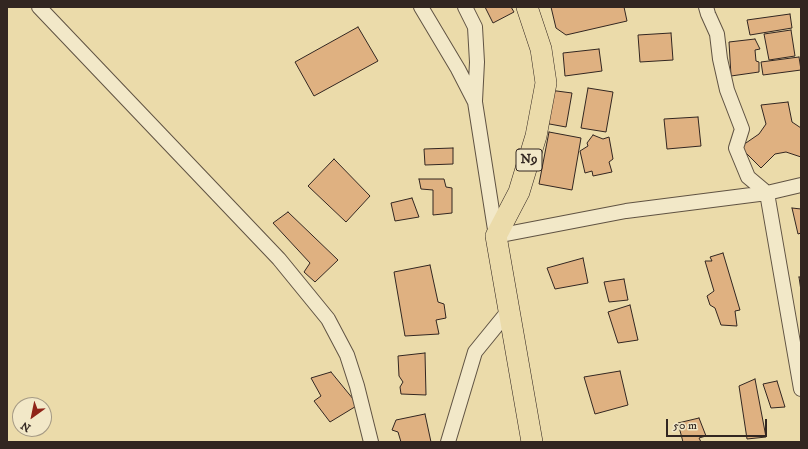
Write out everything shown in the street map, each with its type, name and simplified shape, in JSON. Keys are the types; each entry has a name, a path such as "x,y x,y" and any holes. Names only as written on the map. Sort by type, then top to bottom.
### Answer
{"highway":[{"name":"N9","path":"496,236 519,192 536,136 546,83 541,49 527,7"},
{"path":"496,236 510,309 532,442"}],"street":[{"path":"39,7 279,259 328,319 348,355 371,442"},
{"path":"421,7 458,69 475,102"},
{"path":"465,7 475,27 477,62 475,102 496,236 626,211 767,193 801,185"},
{"path":"706,7 717,34 720,59 727,90 742,129 736,148 748,177 767,193 801,389"},
{"path":"448,442 474,352 510,309"}],"building":[{"path":"485,7 511,7 514,12 493,23"},
{"path":"551,7 624,7 627,21 566,35 556,28"},
{"path":"790,14 792,28 750,35 747,20"},
{"path":"358,27 378,61 314,96 295,62"},
{"path":"791,30 795,56 769,60 764,34"},
{"path":"671,33 673,60 640,62 638,35"},
{"path":"755,39 760,49 755,50 756,61 759,62 759,72 731,76 729,42"},
{"path":"599,49 602,71 565,76 563,53"},
{"path":"799,57 801,70 763,75 761,62"},
{"path":"588,88 613,92 606,132 581,128"},
{"path":"549,90 572,93 566,127 544,123"},
{"path":"788,102 792,122 801,128 801,157 786,152 775,154 761,168 743,150 743,145 759,134 766,124 761,105"},
{"path":"698,117 701,146 667,149 664,119"},
{"path":"549,132 581,138 572,190 539,184"},
{"path":"593,135 603,139 609,137 613,159 609,162 612,172 593,176 592,171 585,173 580,151 588,146 587,143"},
{"path":"453,148 453,164 425,165 424,149"},
{"path":"334,159 370,196 346,222 308,186"},
{"path":"419,179 444,179 446,187 452,188 452,213 433,215 433,190 421,189"},
{"path":"412,198 419,217 395,221 391,203"},
{"path":"792,208 801,209 801,233 798,234"},
{"path":"288,212 338,260 315,282 304,272 310,263 273,223"},
{"path":"723,253 740,310 735,311 737,326 721,325 715,308 710,305 707,296 714,291 705,261 712,261 710,257"},
{"path":"583,258 588,283 555,289 547,268"},
{"path":"430,265 438,302 444,304 446,318 436,320 439,334 405,336 394,272"},
{"path":"799,277 801,277 801,291"},
{"path":"624,279 628,300 609,302 604,282"},
{"path":"630,305 638,340 618,343 608,312"},
{"path":"425,353 426,395 401,394 400,387 403,382 399,376 398,356"},
{"path":"620,371 628,405 595,414 584,377"},
{"path":"331,372 358,405 330,422 314,401 321,396 311,378"},
{"path":"755,379 766,437 747,439 739,386"},
{"path":"777,381 785,407 771,408 763,384"},
{"path":"425,414 431,442 401,442 398,432 392,430 396,420"},
{"path":"699,418 706,436 699,438 701,442 683,442 678,423"}]}
